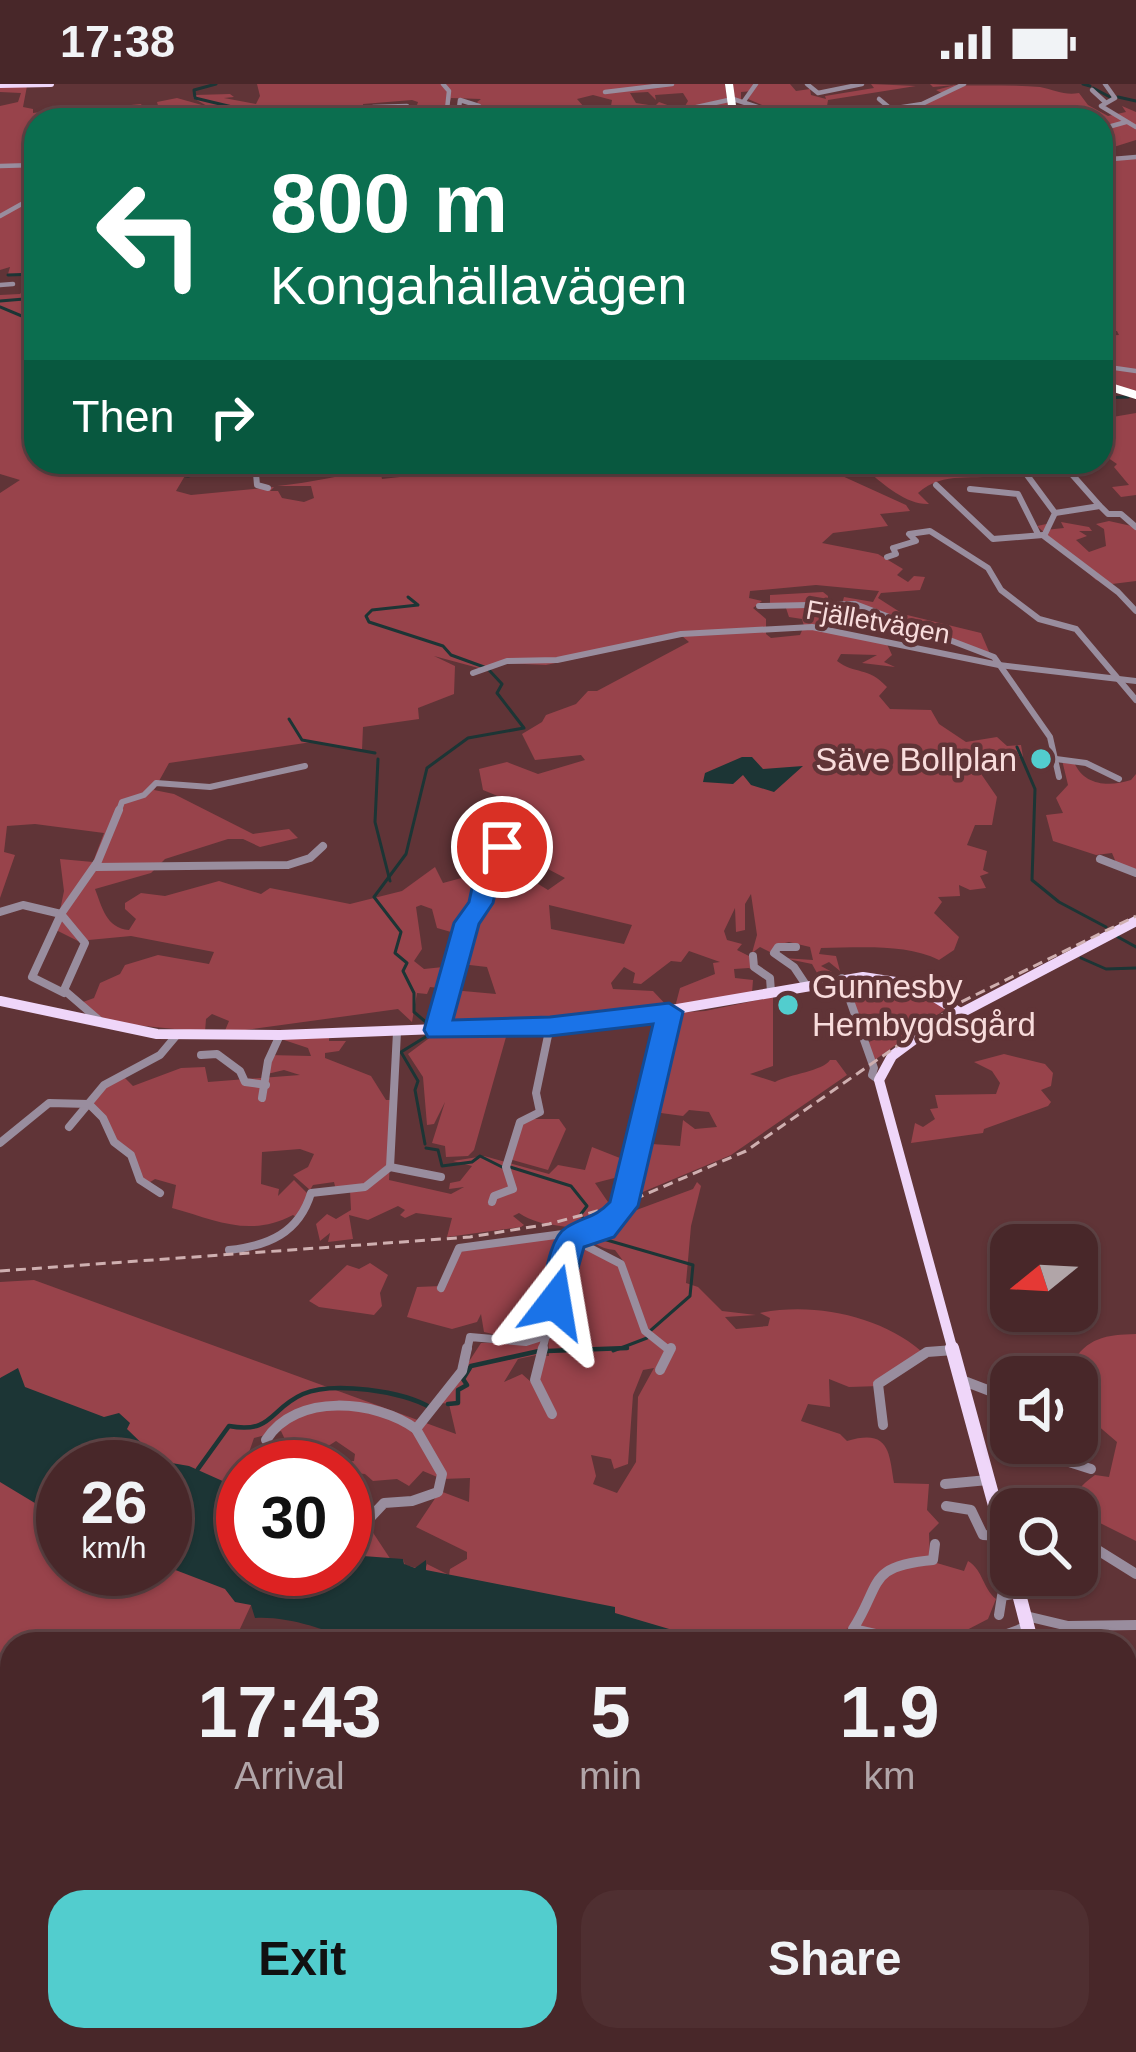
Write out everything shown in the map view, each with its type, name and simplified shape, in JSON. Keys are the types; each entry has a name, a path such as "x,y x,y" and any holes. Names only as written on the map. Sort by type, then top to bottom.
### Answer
{"main road":[{"path":"0,85 51,84"},
{"path":"992,1488 879,1080 895,1054 956,1009 1136,920"},
{"path":"0,1000 98,1024 176,1036 550,1027 669,1012 842,978 899,981 956,1009"},
{"path":"1019,1596 1029,1632"}],"street":[{"path":"443,84 451,108"},
{"path":"605,92 672,84"},
{"path":"744,100 756,84"},
{"path":"806,84 817,93 862,84"},
{"path":"896,108 922,104 964,84"},
{"path":"1103,104 1115,98 1105,84"},
{"path":"932,88 942,94"},
{"path":"1092,90 1108,108"},
{"path":"879,99 889,108"},
{"path":"687,108 703,101 744,100 756,108"},
{"path":"386,108 406,106"},
{"path":"1113,112 1136,127"},
{"path":"1113,126 1126,122"},
{"path":"0,285 13,284"},
{"path":"256,474 257,485 268,488"},
{"path":"1026,474 1055,513"},
{"path":"1072,474 1100,506 1136,527"},
{"path":"936,484 974,526 993,539 1041,535"},
{"path":"970,489 1018,494 1041,535 1093,578 1121,592 1136,611"},
{"path":"1041,535 1055,513 1100,506"},
{"path":"887,557 896,554 893,548 916,541 910,534 928,530 988,568 1004,592 1039,619 1076,629 1136,700"},
{"path":"759,606 832,601 863,605 990,655 1050,737 1059,777"},
{"name":"Fjälletvägen","path":"473,673 503,662 554,661 681,634 812,627 999,665 1136,681"},
{"path":"1056,759 1086,763 1119,779"},
{"path":"98,1024 99,1019 65,993 32,977 61,914 94,867 122,802 144,795 154,784 210,787 304,766"},
{"path":"437,1030 465,929 483,897 490,859 509,842"},
{"path":"94,867 288,865 310,858 323,846"},
{"path":"1100,859 1136,873"},
{"path":"0,912 23,905 61,914 85,943 65,993"},
{"path":"796,947 778,947 774,953 793,966 806,985"},
{"path":"753,956 754,967 770,976 771,992"},
{"path":"842,978 874,1068 872,1075 879,1080"},
{"path":"574,1238 603,1229 623,1206 669,1012"},
{"path":"492,1202 494,1196 513,1189 506,1167 519,1124 540,1112 537,1084 550,1027"},
{"path":"230,1250 269,1245 304,1214 310,1193 360,1190 381,1178 390,1166 397,1032"},
{"path":"262,1098 268,1061 280,1035"},
{"path":"69,1127 104,1084 160,1055 176,1036"},
{"path":"201,1055 217,1054 240,1071 244,1082 266,1085"},
{"path":"0,1143 49,1103 89,1104 103,1118 113,1142 131,1155 140,1180 160,1193"},
{"path":"390,1166 441,1178"},
{"path":"441,1288 459,1248 556,1234 574,1238 621,1264 646,1332 671,1348 660,1370"},
{"path":"552,1414 536,1379 574,1238"},
{"path":"416,1429 462,1371 470,1338 481,1334 526,1342 548,1335"},
{"path":"883,1425 878,1384 927,1352 955,1350"},
{"path":"964,1381 990,1392"},
{"path":"267,1440 284,1419 331,1408 385,1411 416,1429 442,1474 438,1492 384,1503 372,1516"},
{"path":"1075,1464 1091,1469"},
{"path":"945,1484 990,1480"},
{"path":"946,1506 974,1512 982,1534 990,1535"},
{"path":"853,1632 875,1581 909,1562 933,1560 935,1544"},
{"path":"1098,1550 1136,1574"},
{"path":"999,1615 1002,1596"},
{"path":"1004,1632 1026,1621 1136,1625"},
{"path":"853,1629 866,1632"}],"shaded area":[{"path":"0,84 27,86 23,107 28,108 24,108 24,275 8,274 10,267 0,270 0,106 18,102 21,93 0,92"},
{"path":"257,84 725,84 728,105 685,106 688,101 683,93 655,95 656,100 648,92 630,93 636,103 670,106 600,108 611,106 612,100 593,95 577,99 585,108 481,108 477,102 481,99 451,98 448,108 416,108 418,102 412,100 363,104 363,108 159,108 157,102 177,98 209,107 195,95 230,94 234,97 224,98 256,104"},
{"path":"732,84 790,84 796,91 810,89 811,95 826,99 874,88 871,84 916,86 828,100 821,108 758,108 762,105 748,99 753,91 741,92 741,99 735,100"},
{"path":"954,85 1040,87 1079,93 1093,108 899,108 942,93 936,90"},
{"path":"1122,106 1136,112 1136,140 1113,147 1113,115 1126,112"},
{"path":"1113,156 1136,157 1136,395 1113,387 1113,335 1119,335 1113,331"},
{"path":"24,289 24,474 186,474 176,491 191,495 274,487 270,491 278,491 282,498 304,502 314,498 311,486 277,486 354,474 381,474 382,479 427,474 840,475 906,505 910,511 880,514 888,526 833,533 822,543 878,554 903,569 897,575 908,582 914,576 925,577 920,590 881,593 878,598 903,614 981,633 990,654 945,641 933,643 923,633 933,636 903,623 900,627 810,625 886,642 892,655 884,662 895,667 862,663 877,655 841,654 837,661 880,680 887,687 879,696 890,709 931,710 939,724 966,742 997,737 1007,746 1021,745 1023,757 966,752 997,797 992,825 975,825 967,845 987,851 983,870 989,873 980,876 986,888 970,890 959,885 960,896 938,897 942,902 934,913 959,937 954,950 939,960 896,949 821,948 819,954 836,956 840,971 829,962 821,966 832,972 817,973 812,964 783,958 813,960 810,947 789,942 777,945 772,953 760,947 752,953 757,935 751,894 745,904 745,930 736,932 735,908 724,931 727,940 742,944 737,950 751,957 762,976 749,968 734,969 735,978 753,980 752,993 675,1007 680,988 715,974 713,963 720,962 689,951 681,962 671,961 641,984 633,983 635,973 624,967 611,983 613,989 653,991 669,1008 605,1018 439,1027 452,990 496,994 487,967 461,964 452,970 448,989 430,987 427,994 417,993 412,1022 398,1009 224,1033 229,1021 212,1014 206,1019 205,1032 104,1022 83,1002 94,998 100,983 120,974 125,965 158,955 209,964 214,952 131,936 78,941 56,930 64,891 60,859 93,862 104,833 35,824 7,826 4,852 15,855 0,898 0,493 20,480 0,474 0,295 20,294","holes":["816,585 879,591 873,602 844,597 839,615 827,612 828,596 823,592 770,595 770,607 786,608 789,617 802,619 804,626 800,635 771,638 766,634 766,619 753,608 762,601 749,598 750,591","682,636 689,642 597,691 588,691 576,704 546,715 522,734 535,760 581,755 585,760 538,774 507,762 479,769 483,790 525,807 505,838 526,850 529,859 565,878 548,890 494,857 480,873 443,883 435,867 402,891 350,904 270,888 261,894 219,881 165,896 141,893 125,903 136,919 129,930 106,916 95,889 151,873 165,859 228,839 243,839 260,847 298,838 289,829 253,834 174,794 154,790 169,763 312,742 362,750 363,727 419,719 418,708 454,694 455,666 434,656 486,670 505,663 546,665","549,905 632,925 624,944 551,929","416,907 432,909 437,928 451,932 453,966 424,969 414,961 422,949"]},
{"path":"1136,413 1136,495 1121,497 1112,487 1129,485 1114,467 1113,417"},
{"path":"872,474 1008,475 938,481 918,493 929,504 896,493"},
{"path":"1109,521 1136,527 1136,581 1096,580 1037,526 1051,523 1045,530 1064,528 1061,522 1089,527 1092,531 1079,531 1087,536 1076,540 1089,552 1106,546 1104,529 1096,524"},
{"path":"1062,760 1074,762 1084,776 1098,783 1123,782 1136,774 1136,873 1117,865 1112,853 1096,855 1053,841 1046,815 1063,813 1056,798 1068,785"},
{"path":"847,980 906,984 950,1006 872,1062 866,1043 898,1031 887,1013 858,1015"},
{"path":"773,997 773,1066 750,1074 775,1082 836,1060 847,1075 731,1155 626,1199 638,1143 680,1146 683,1120 695,1129 717,1127 709,1112 661,1113 661,1105 658,1113 646,1110 671,1013"},
{"path":"508,1030 474,1150 468,1156 446,1157 445,1146 432,1143 445,1102 434,1124 427,1125 423,1077 408,1054 436,1033"},
{"path":"329,1035 329,1041 346,1041 339,1051 325,1053 325,1058 371,1076 386,1100 393,1100 389,1180 451,1194 464,1187 449,1189 450,1183 460,1181 472,1166 453,1161 484,1156 549,1174 558,1165 585,1170 592,1147 630,1162 626,1175 595,1183 610,1205 603,1209 618,1226 608,1229 616,1236 623,1215 693,1189 697,1182 701,1186 691,1226 686,1283 698,1287 722,1311 756,1315 725,1317 736,1329 768,1326 770,1318 760,1313 824,1311 886,1329 921,1351 880,1386 849,1387 829,1379 830,1407 808,1404 801,1421 840,1434 847,1441 879,1441 888,1453 894,1483 929,1484 927,1510 939,1523 929,1533 930,1561 964,1571 968,1561 973,1565 996,1599 988,1619 963,1632 866,1632 859,1626 833,1632 329,1632 251,1605 239,1632 0,1632 0,1282 34,1280 456,1434 449,1404 442,1403 481,1343 541,1342 541,1354 518,1359 504,1382 522,1374 531,1382 544,1356 549,1356 548,1332 519,1340 484,1332 481,1314 477,1322 452,1329 407,1317 417,1287 441,1286 457,1249 559,1234 620,1264 646,1330 624,1262 615,1250 572,1229 519,1213 513,1216 524,1225 521,1227 447,1237 452,1218 416,1213 405,1218 400,1215 405,1210 398,1206 368,1220 349,1215 353,1239 328,1242 330,1233 320,1241 316,1224 327,1214 336,1219 351,1210 350,1190 336,1190 334,1182 313,1185 310,1190 293,1175 308,1167 314,1154 300,1149 262,1152 261,1184 279,1189 278,1196 294,1180 308,1194 298,1218 293,1215 247,1226 218,1222 172,1208 176,1185 155,1179 147,1184 92,1105 99,1091 122,1075 133,1086 181,1068 205,1067 208,1082 300,1075 284,1070 263,1075 268,1055 311,1056 308,1048 278,1038","holes":["654,1368 638,1397 636,1462 617,1493 593,1484 591,1455 611,1459 614,1469 628,1464 633,1395 643,1370"]},
{"path":"1004,1054 1045,1064 1053,1073 1051,1086 1041,1090 1051,1102 1048,1106 983,1133 911,1143 915,1123 923,1127 935,1119 930,1109 938,1108 935,1095 996,1094 1000,1083 992,1071 974,1062"},
{"path":"533,1119 559,1119 566,1129 548,1170 509,1159 520,1126"},
{"path":"370,1263 388,1275 380,1293 382,1306 374,1315 319,1307 309,1301 347,1265 359,1269"},
{"path":"1136,1334 1136,1541 1098,1522 1098,1488 1080,1488 1095,1475 1109,1477 1117,1442 1098,1426 1098,1356 1078,1356 1098,1339"}],"water":[{"path":"752,757 763,769 803,766 774,792 751,785 743,775 733,784 703,782 705,773"},
{"path":"18,1368 25,1387 104,1417 119,1413 138,1440 36,1440 36,1504 0,1482 0,1378"},
{"path":"192,1467 216,1478 216,1586 192,1576"},
{"path":"372,1557 403,1559 415,1568 426,1560 426,1570 615,1607 615,1613 679,1632 329,1632 280,1619 255,1618 251,1605 235,1602 230,1596 372,1596"}],"waterway":[{"path":"216,84 194,90 195,98 237,108"},
{"path":"1083,84 1090,86"},
{"path":"1093,88 1110,97"},
{"path":"1118,97 1136,101"},
{"path":"8,275 24,274"},
{"path":"0,301 24,299"},
{"path":"0,307 24,317"},
{"path":"1113,398 1128,397"},
{"path":"173,474 197,474"},
{"path":"408,597 418,605 372,610 366,616 369,622 443,646 451,655 484,667"},
{"path":"389,877 406,854 427,768 468,738 524,728 497,693 502,684 489,670"},
{"path":"289,719 302,740 375,753"},
{"path":"1017,747 1035,789 1032,880 1059,902 1106,927"},
{"path":"378,759 375,822 389,877"},
{"path":"389,877 390,881"},
{"path":"389,877 374,897 401,932 395,953 407,963 403,971 414,993 414,1012 427,1023"},
{"path":"1118,937 1136,947"},
{"path":"1081,958 1106,969 1136,968"},
{"path":"425,1144 415,1090 418,1081 401,1052 427,1036"},
{"path":"426,1148 438,1150 442,1166 472,1162 480,1156 502,1167"},
{"path":"510,1167 571,1186 587,1206 581,1214"},
{"path":"583,1218 594,1227"},
{"path":"593,1236 693,1265 690,1296 650,1331"},
{"path":"620,1348 647,1338"},
{"path":"547,1351 620,1348"},
{"path":"613,1351 620,1348"},
{"path":"620,1348 627,1348"},
{"path":"448,1404 458,1403 458,1390 467,1385 463,1379 471,1366 539,1351"},
{"path":"198,1469 229,1426 263,1423 292,1400 316,1390 368,1390 431,1408"}],"railway":[{"path":"0,1271 470,1237 549,1224 623,1204 746,1151 959,1003 1136,916"}],"place":[{"name":"Säve Bollplan","path":"1041,759"},
{"name":"Gunnesby Hembygdsgård","path":"788,1005"}],"route":[{"path":"502,847 491,856 481,903 467,923 437,1030 550,1027 669,1012 623,1206 603,1229 577,1235 570,1242 555,1302"}]}
